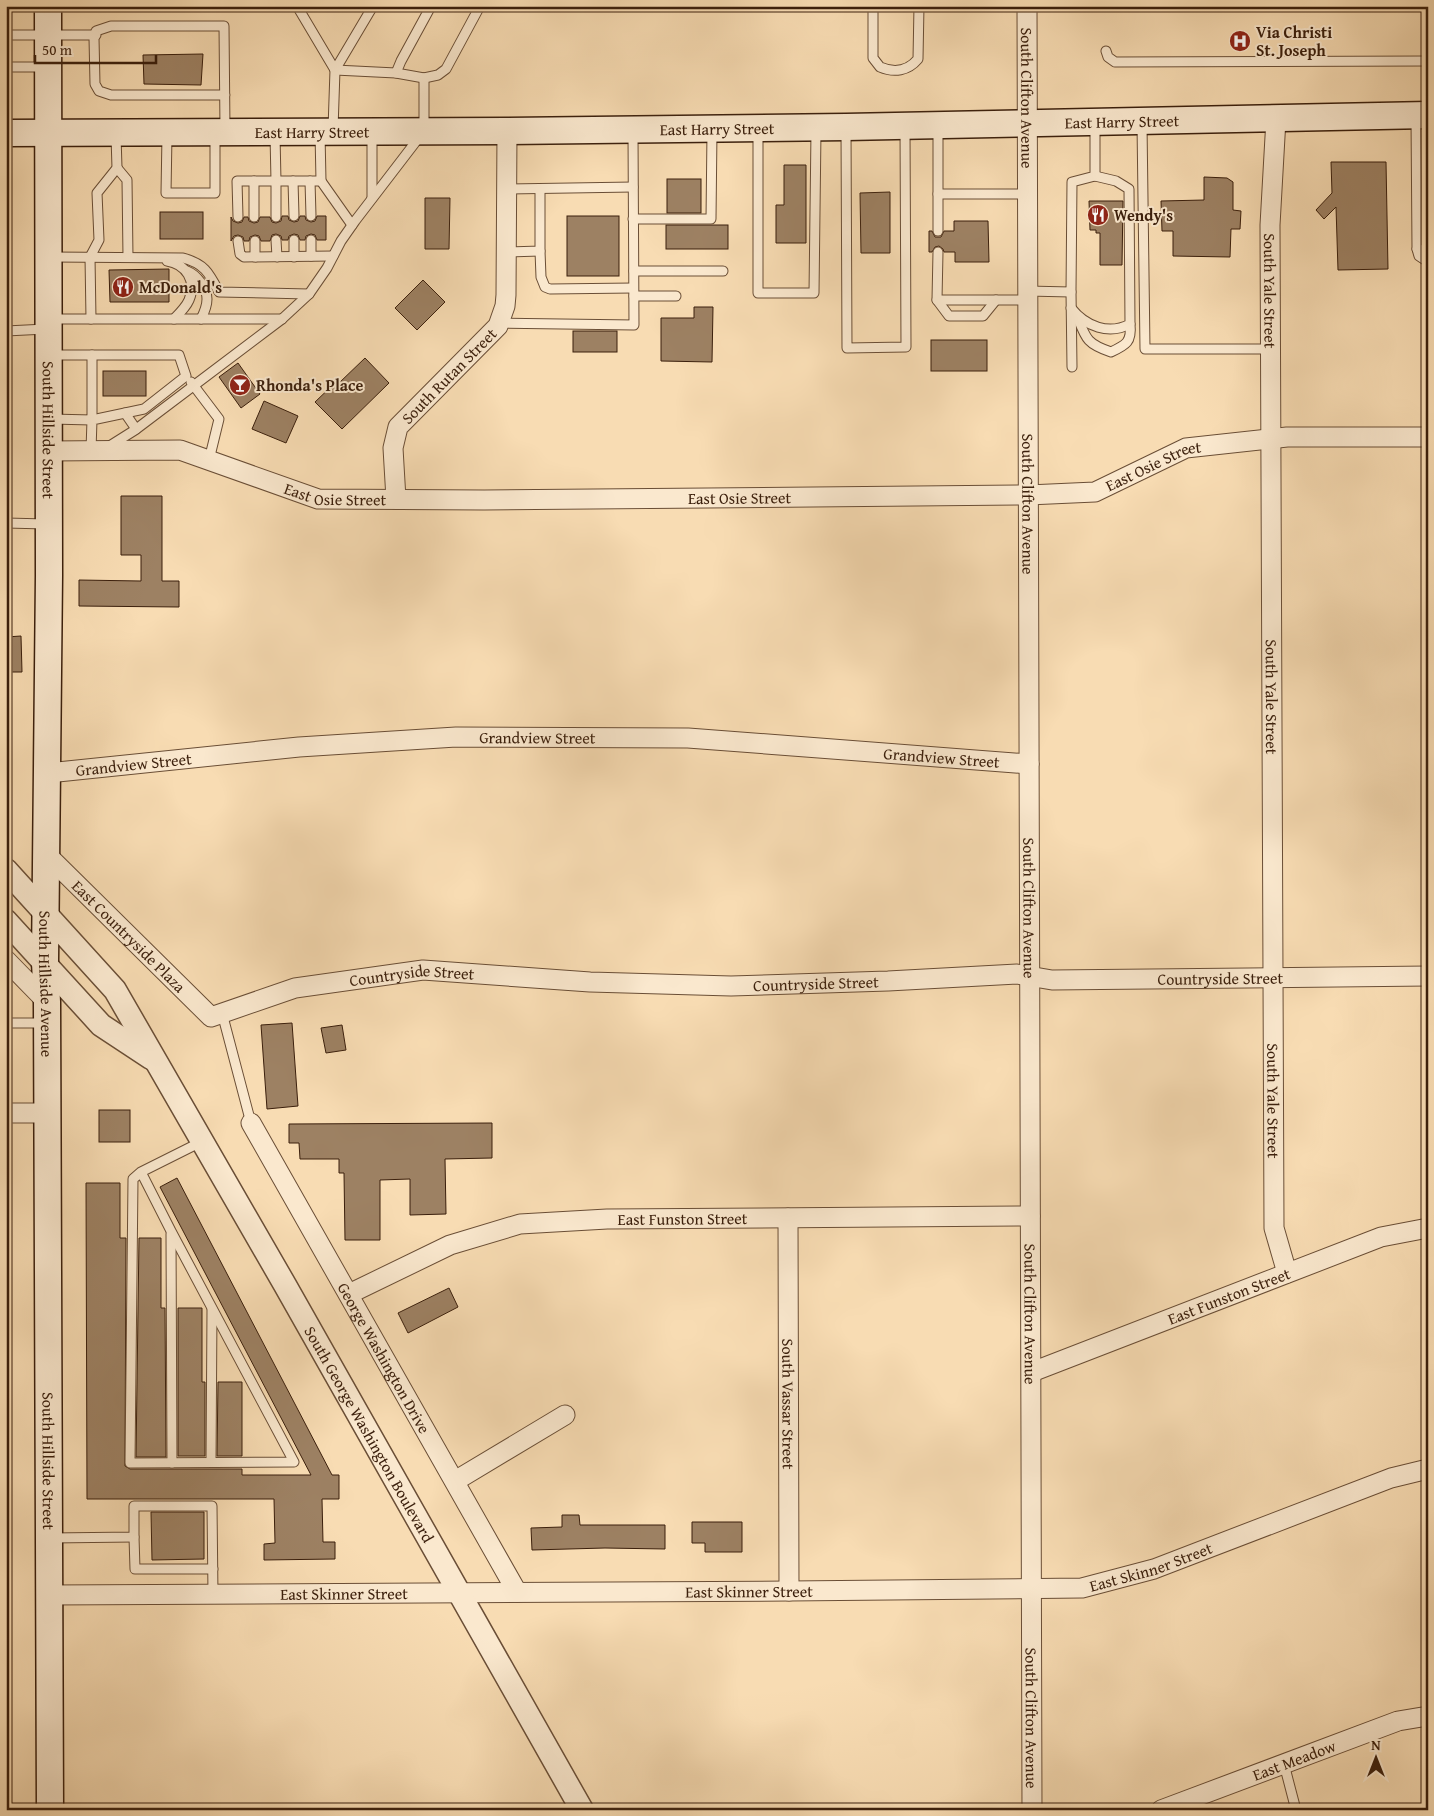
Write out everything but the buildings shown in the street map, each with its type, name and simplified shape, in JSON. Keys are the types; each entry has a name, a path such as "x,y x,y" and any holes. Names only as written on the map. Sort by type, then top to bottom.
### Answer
{"main road":[{"name":"South Hillside Street","path":"46,853 49,524 48,6"},
{"name":"East Harry Street","path":"6,133 372,132 846,127 1422,115"},
{"name":"South Hillside Avenue","path":"46,853 47,1113"},
{"name":"South Hillside Street","path":"47,1113 50,1810"}],"street":[{"name":"South Clifton Avenue","path":"1027,6 1032,1810"},
{"name":"South Yale Street","path":"1276,119 1270,225 1274,1228 1287,1273"},
{"name":"South Rutan Street","path":"396,499 393,448 398,427 499,323 505,306 507,131"},
{"name":"East Osie Street","path":"48,451 180,450 318,499 1028,494 1095,492 1186,448 1287,438 1428,437"},
{"name":"Grandview Street","path":"48,773 299,747 456,737 688,738 1029,764"},
{"name":"East Countryside Plaza","path":"46,853 217,1015"},
{"name":"South George Washington Boulevard","path":"6,870 115,990 582,1810"},
{"name":"South George Washington Boulevard","path":"6,921 101,1025 154,1060"},
{"path":"6,960 47,1012"},
{"name":"Countryside Street","path":"217,1015 295,988 423,970 590,982 730,986 888,981 1017,974 1052,980 1428,976"},
{"path":"6,1113 47,1113"},
{"name":"George Washington Drive","path":"251,1123 517,1592"},
{"name":"East Funston Street","path":"349,1294 450,1245 520,1224 607,1219 1030,1216"},
{"name":"South Vassar Street","path":"788,1218 789,1591"},
{"name":"East Funston Street","path":"1032,1372 1381,1237 1428,1228"},
{"path":"454,1481 565,1415"},
{"name":"East Skinner Street","path":"49,1595 1082,1588 1154,1569 1391,1478 1428,1469"},
{"name":"East Meadow","path":"1161,1810 1398,1721 1428,1716"}],"lane":[{"path":"296,6 334,70"},
{"path":"352,225 321,181 334,70 373,6"},
{"path":"396,73 432,6"},
{"path":"334,70 396,73 424,78 438,75 446,69 480,6"},
{"path":"873,6 873,58 880,67 892,70 907,69 918,59 920,6"},
{"path":"166,132 166,193 215,193 225,95 224,26 111,26 96,31 95,84 99,91 111,95 225,95"},
{"path":"6,35 96,35"},
{"path":"1106,51 1108,57 1115,62 1428,61"},
{"path":"6,67 48,67"},
{"path":"92,355 92,420 97,450 136,429 282,319 310,294 352,225 424,131 424,78"},
{"path":"1422,115 1417,249 1419,256 1428,262"},
{"path":"1142,121 1145,349 1270,349"},
{"path":"1095,122 1095,176"},
{"path":"938,125 938,231"},
{"path":"846,127 847,348 906,347 905,126"},
{"path":"758,128 758,294 814,294 816,127"},
{"path":"633,219 711,219 712,128"},
{"path":"499,323 634,325 633,129"},
{"path":"116,132 117,168 127,180 128,257"},
{"path":"275,132 276,216"},
{"path":"372,132 372,198"},
{"path":"91,319 90,257 99,240 97,193 117,168"},
{"path":"1072,367 1074,312 1071,292 1072,182 1095,176 1116,181 1129,189 1131,335 1124,345 1111,352 1094,346 1084,333 1074,312"},
{"path":"238,216 237,181 321,181"},
{"path":"254,181 254,216"},
{"path":"293,181 294,216"},
{"path":"310,181 310,216"},
{"path":"540,188 540,251 542,282 545,287 550,289 634,292 676,296"},
{"path":"507,189 633,188"},
{"path":"938,194 1027,194"},
{"path":"276,240 276,257"},
{"path":"294,240 294,257"},
{"path":"311,240 311,256"},
{"path":"238,241 240,254 244,257 333,256"},
{"path":"255,241 255,257"},
{"path":"1417,249 1428,251"},
{"path":"506,252 540,251"},
{"path":"938,252 937,300 948,316 983,316 996,300"},
{"path":"48,257 183,258 195,261 207,270 219,292 310,294"},
{"path":"141,257 176,263 192,272 204,287 207,299 201,319"},
{"path":"174,319 185,307 192,286 187,270"},
{"path":"634,271 723,271"},
{"path":"937,300 996,300 1071,292"},
{"path":"1074,312 1088,324 1110,330 1130,324"},
{"path":"6,331 91,319 282,319"},
{"path":"48,355 178,355 186,376 219,419 209,460"},
{"path":"48,419 92,420 144,409 186,376"},
{"path":"125,413 136,429"},
{"path":"6,523 49,524"},
{"path":"6,1023 47,1012"},
{"path":"217,1015 251,1123"},
{"path":"141,1172 294,1462 130,1463 133,1179 141,1172 201,1142"},
{"path":"171,1231 172,1462"},
{"path":"211,1462 212,1308"},
{"path":"213,1568 135,1568 134,1506 212,1506 213,1568 213,1594"},
{"path":"48,1538 134,1536"},
{"path":"1284,1764 1296,1810"}],"place":[{"name":"Via Christi St. Joseph","path":"1240,41"},
{"name":"Wendy's","path":"1098,215"},
{"name":"McDonald's","path":"123,287"},
{"name":"Rhonda's Place","path":"240,385"}]}
